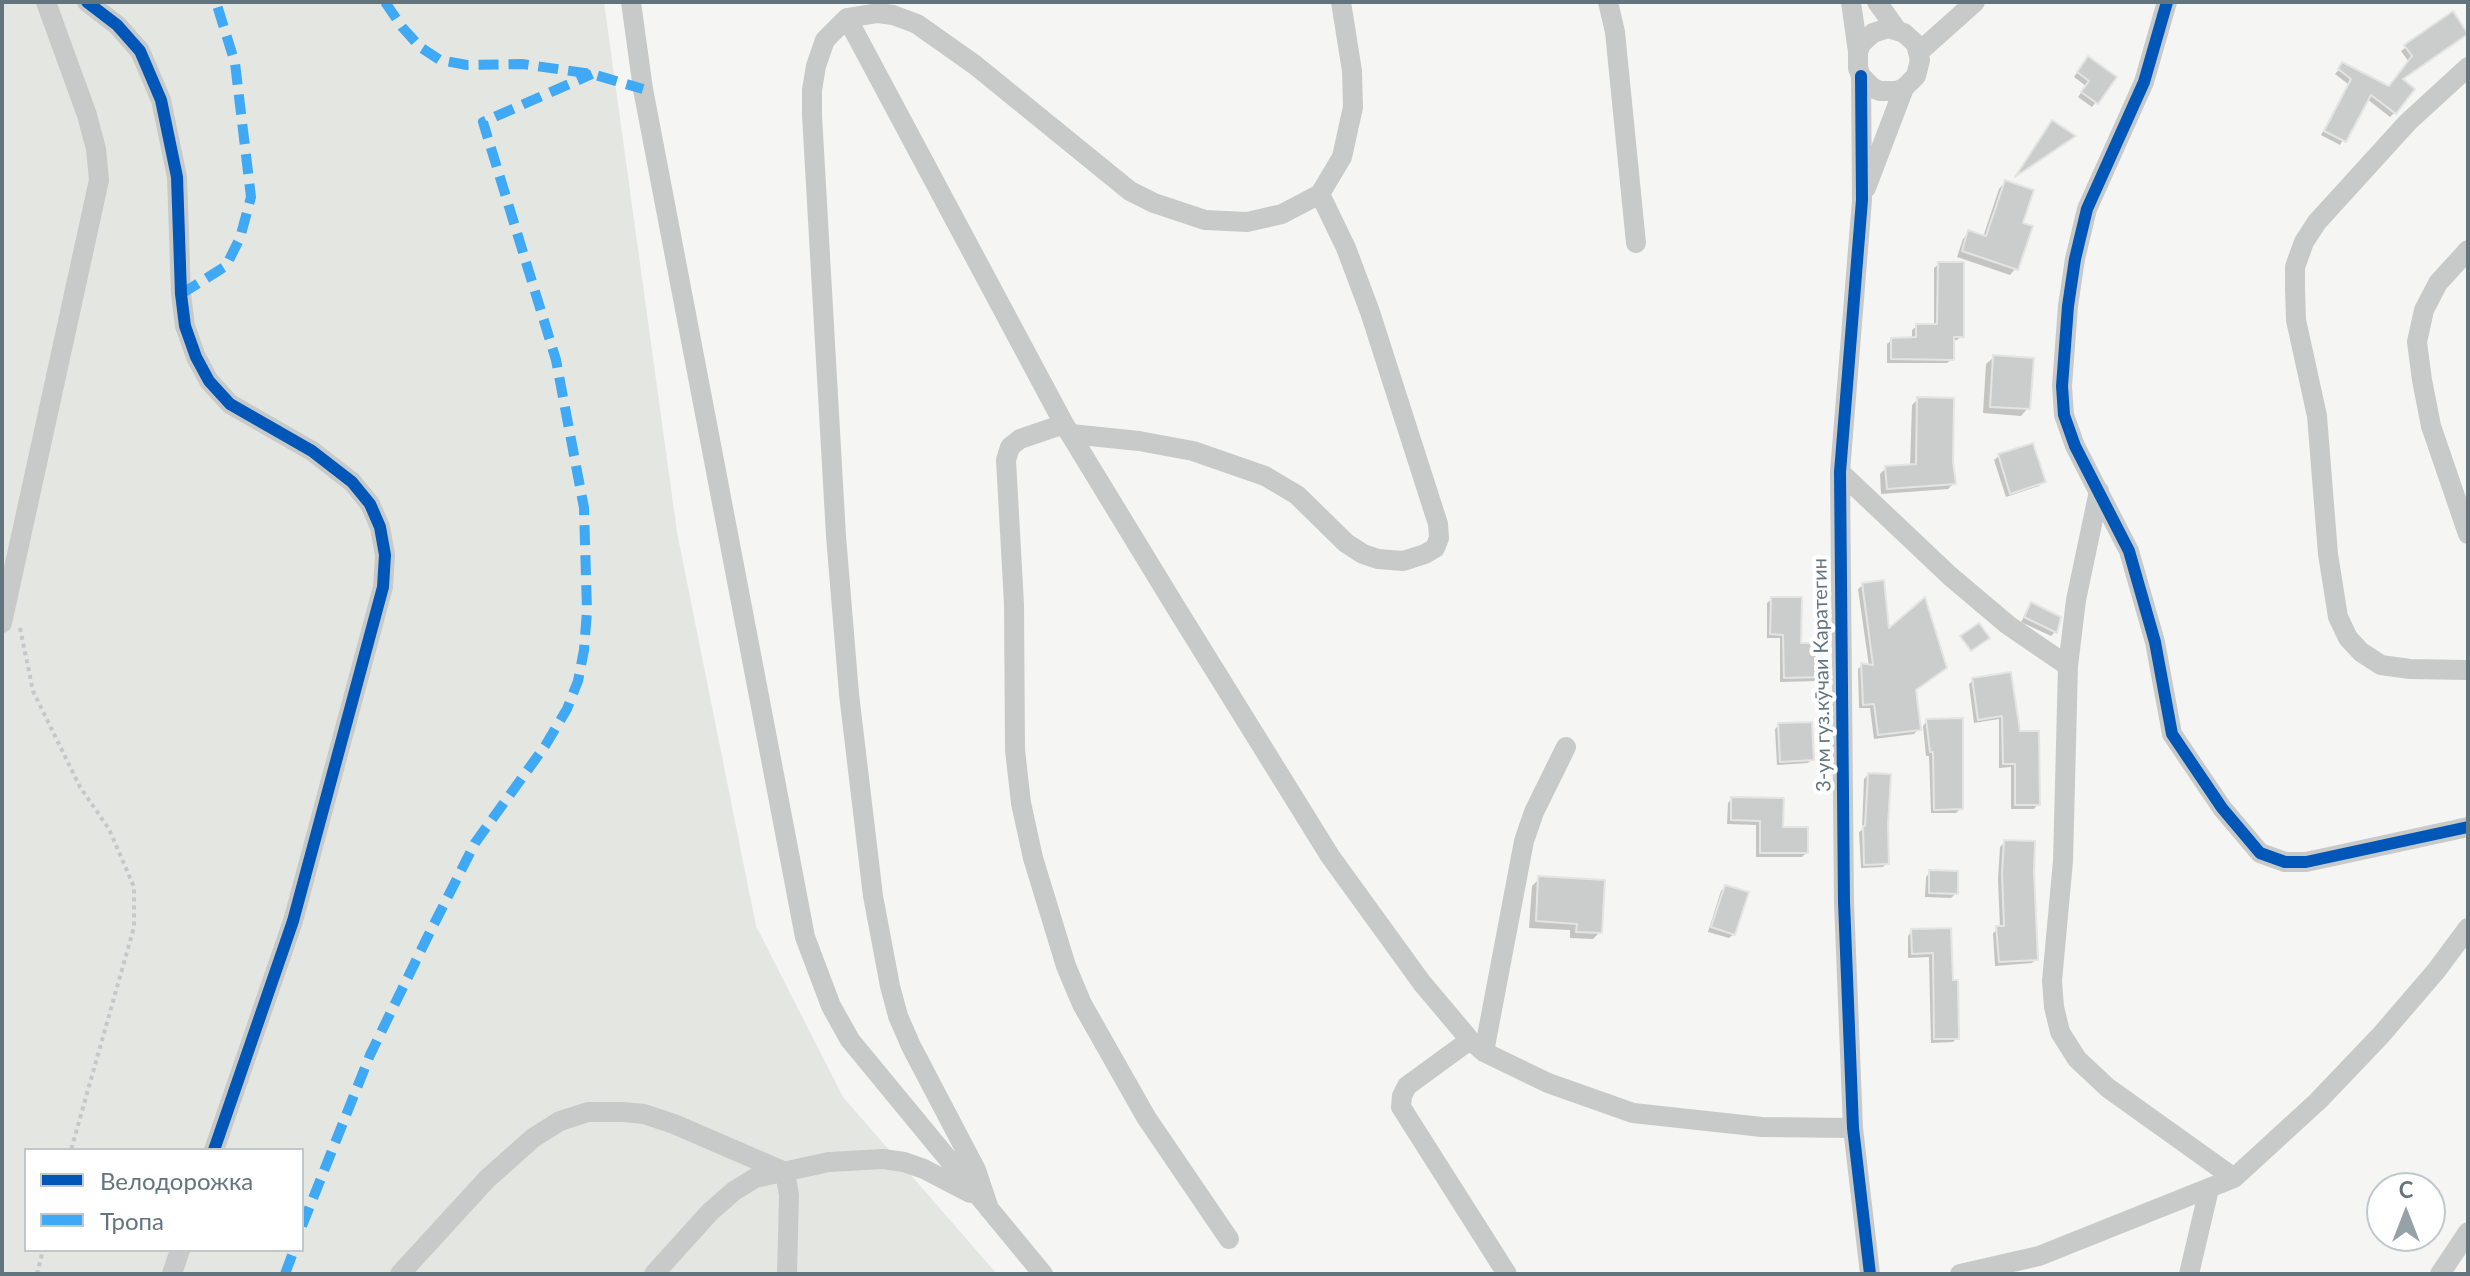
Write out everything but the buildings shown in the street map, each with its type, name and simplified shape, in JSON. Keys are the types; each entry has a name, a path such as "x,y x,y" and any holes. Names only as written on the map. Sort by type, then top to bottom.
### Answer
{"street":[{"path":"10,620 99,180 96,149 87,115 46,2"},
{"path":"87,2 117,25 140,51 161,100 177,177 185,326 196,357 209,381 230,404 312,451 352,482 370,504 380,527 385,555 383,587 293,921 215,1148"},
{"path":"631,2 643,89 805,937 831,1006 850,1040 1043,1274"},
{"path":"985,1204 976,1170 898,1016 873,896 849,694 836,536 812,115 816,66 825,40 847,18 878,13 893,15 917,24 975,65 1117,182 1154,203 1205,220 1247,222 1282,214 1320,194 1342,157 1353,107 1352,71 1341,2"},
{"path":"1608,2 1615,32 1636,243"},
{"path":"1851,2 1858,68 1866,83 1880,91 1897,91 1911,83 1919,68 1919,52 1911,38 1897,30 1888,28 1873,33 1858,52"},
{"path":"1877,2 1897,30"},
{"path":"1919,52 1975,2"},
{"path":"2167,2 2144,82 2087,209 2068,306 2062,386 2064,415 2075,446 2129,551 2155,642 2172,734 2222,808 2260,853 2285,862 2306,862 2468,827"},
{"path":"847,18 1068,429 1330,856 1422,983 1477,1046 1548,1083 1633,1113 1762,1127 1853,1128"},
{"path":"2468,67 2408,122 2317,222 2304,242 2295,267 2295,288 2296,320 2317,416 2328,554 2338,617 2348,638 2361,652 2381,665 2468,670"},
{"name":"3-ум гуз.кӯчаи Каратегин","path":"1861,76 1862,200 1840,472 1844,902 1853,1128 1870,1274"},
{"name":"3-ум гуз.кӯчаи Каратегин","path":"1862,200 1904,88"},
{"path":"1229,1239 1146,1117 1082,1004 1066,966 1033,858 1021,803 1015,750 1014,604 1006,460 1010,447 1020,439 1068,429 1193,451 1265,476 1297,495 1346,543 1363,554 1403,561 1435,548 1439,538 1438,524 1370,312 1346,248 1320,194"},
{"path":"2468,250 2438,283 2424,310 2417,342 2431,426 2468,533"},
{"path":"1840,472 1950,576 2008,625 2068,666"},
{"path":"2099,491 2076,600 2068,666 2063,861 2052,981 2054,1007 2060,1032 2077,1059 2108,1088 2234,1178"},
{"path":"1507,1274 1401,1107 1402,1096 1407,1086 1477,1046 1524,841 1534,812 1566,747"},
{"path":"1960,1274 2039,1256 2234,1178 2318,1101 2381,1035 2468,928"},
{"path":"400,1274 487,1179 533,1138 560,1121 588,1112 644,1114 728,1145 785,1172"},
{"path":"654,1274 710,1212 734,1191 755,1178 829,1162 894,1161 924,1169 985,1204"},
{"path":"785,1172 789,1195 787,1274"},
{"path":"2189,1274 2209,1189"},
{"path":"2440,1274 2468,1232"},
{"path":"172,1274 179,1252"}],"path":[{"path":"10,620 33,691 80,787 109,829 134,887 134,927 72,1148"},
{"path":"37,1274 42,1252"}],"shaded area":[{"path":"2,2 604,2 677,532 756,926 843,1097 997,1274 2,1274"}],"marked path":[{"path":"181,294 226,266 240,238 251,197 235,63 216,2"},
{"path":"385,2 420,47 440,60 467,65 522,64 592,74 643,89"},
{"path":"304,1221 370,1055 475,843 545,746 567,709 578,681 587,611 584,508 556,360 483,122 592,74"},
{"path":"285,1274 293,1252"}],"cycle path":[{"path":"87,2 117,25 140,51 161,100 177,177 185,326 196,357 209,381 230,404 312,451 352,482 370,504 380,527 385,555 383,587 293,921 215,1148"},
{"path":"2167,2 2144,82 2087,209 2068,306 2062,386 2064,415 2075,446 2129,551 2155,642 2172,734 2222,808 2260,853 2285,862 2306,862 2468,827"},
{"path":"1861,76 1862,200 1840,472 1844,902 1853,1128 1870,1274"}]}
